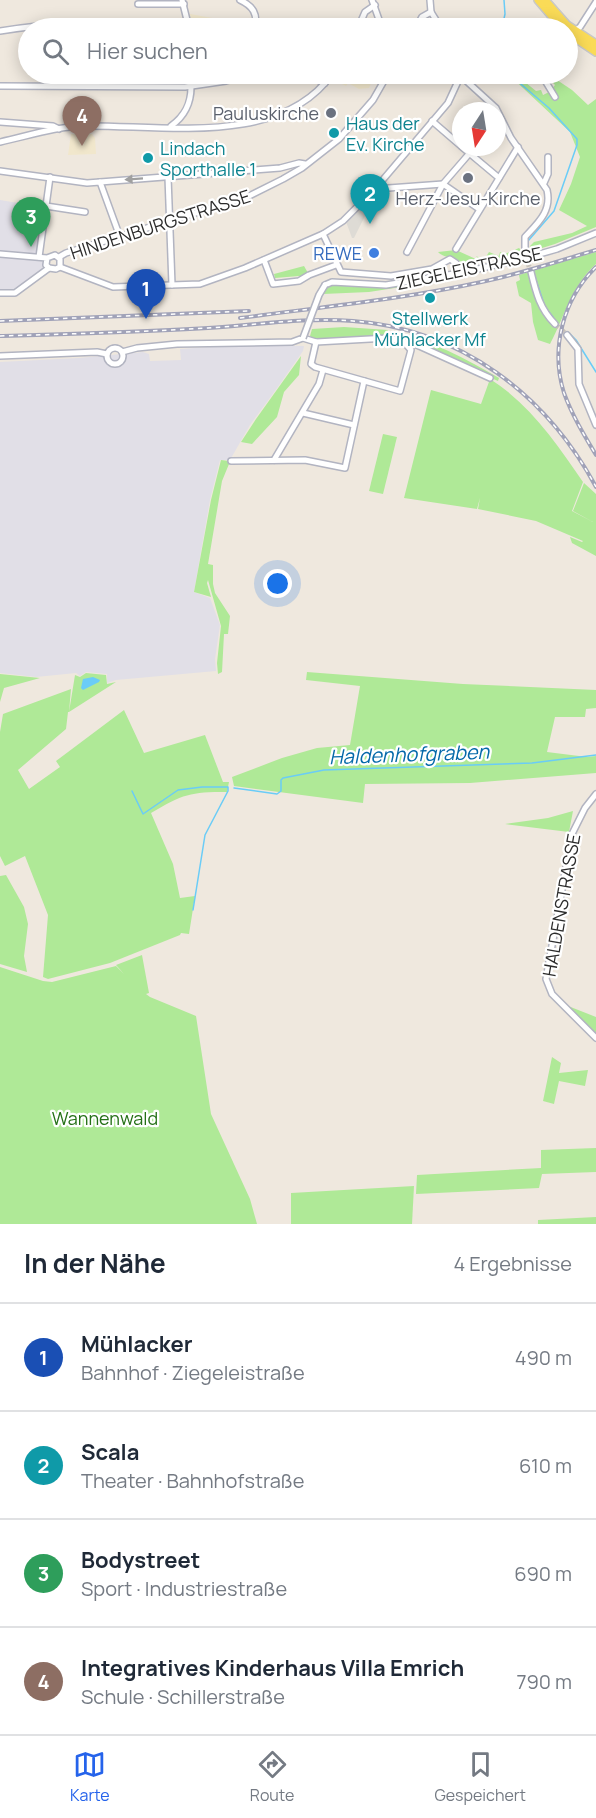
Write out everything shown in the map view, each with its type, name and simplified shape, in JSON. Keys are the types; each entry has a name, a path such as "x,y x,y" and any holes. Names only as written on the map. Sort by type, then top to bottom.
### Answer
{"main road":[{"path":"538,0 551,18"},
{"path":"545,0 559,18"},
{"path":"578,37 596,44"},
{"path":"578,39 596,52"}],"street":[{"path":"240,0 254,10 256,18"},
{"path":"430,0 431,12 435,18"},
{"path":"138,4 183,2 187,18"},
{"path":"362,18 373,2"},
{"path":"373,2 379,18"},
{"path":"578,23 596,3"},
{"path":"421,18 431,12"},
{"path":"0,32 18,30"},
{"path":"0,86 191,87 208,84"},
{"path":"0,142 84,126 215,127 267,118 302,103 324,84"},
{"name":"HINDENBURGSTRASSE","path":"59,257 247,197 283,179 344,133 373,100 380,84"},
{"path":"47,258 46,265 53,270 60,267 107,286 172,285 212,281 264,260 323,234 343,221 375,189 432,121 453,95 457,84"},
{"path":"471,84 489,102"},
{"path":"547,84 555,98"},
{"path":"169,127 184,115 188,107 191,87"},
{"path":"432,121 452,138"},
{"path":"0,122 52,126 59,129"},
{"path":"506,130 544,183 549,198 549,204 542,219 525,237 525,253"},
{"path":"456,249 518,147"},
{"path":"407,252 443,184 467,156"},
{"path":"473,156 499,178"},
{"path":"544,183 548,174 548,158"},
{"path":"0,171 87,183 280,168 299,163 305,164"},
{"path":"39,257 50,177"},
{"path":"168,177 172,285"},
{"path":"100,182 120,237"},
{"path":"375,189 443,184 479,210"},
{"path":"45,206 85,212"},
{"name":"ZIEGELEISTRASSE","path":"303,338 319,295 328,283 386,285 460,273 556,249 596,233"},
{"path":"323,234 336,265 343,273 387,276 432,269 450,259 456,262 460,273"},
{"path":"0,255 47,258 53,255 59,257 60,267"},
{"path":"264,260 273,284 299,281 336,265"},
{"path":"0,293 15,293 49,268"},
{"path":"531,272 540,304 555,324"},
{"path":"567,335 578,349 579,384 596,425"},
{"path":"122,352 159,345 292,342 303,338 316,342 388,338 417,345 490,378"},
{"path":"316,342 311,364 323,370 400,391 411,350 403,341"},
{"path":"107,354 114,348 122,352"},
{"path":"0,356 97,352 107,354"},
{"path":"107,354 108,359 115,363 122,360 122,352"},
{"path":"274,460 319,384 323,370"},
{"path":"231,461 305,460 345,468 364,381"},
{"path":"303,413 354,425"},
{"name":"HALDENSTRASSE","path":"596,794 576,822 572,834 546,979 552,994 596,1038"}],"shaded area":[{"path":"190,14 212,18 191,18"},
{"path":"350,84 371,84 369,88 359,89"},
{"path":"71,134 92,134 95,138 96,154 68,155"},
{"path":"0,200 48,208 41,252 45,269 14,291 0,291"},
{"path":"358,207 366,214 352,238 345,219"},
{"path":"238,345 304,346 303,351 250,425 230,460 220,460 210,500 194,592 210,598 220,625 215,659 216,671 116,680 107,683 107,674 86,672 80,676 76,673 36,677 0,673 0,362 143,352 149,354 150,361 181,360 180,349"}],"green space":[{"path":"519,84 527,84 536,91 541,90 543,95 549,92 554,84 563,84 588,105 596,99 596,227 529,252 534,242 572,233 587,226 559,210 580,157 570,132"},
{"path":"519,248 524,253 467,265 480,261 476,256 484,260 489,252 499,256 500,252 505,254"},
{"path":"456,250 478,260 464,265 457,259 438,252"},
{"path":"596,252 596,264 574,292 550,344 538,340 531,303 519,296 516,282 520,280 519,275"},
{"path":"304,266 308,273 301,278 299,276 275,278 274,274"},
{"path":"334,285 386,288 414,285 369,292 323,294 328,287"},
{"path":"344,327 388,330 387,334 381,337 313,339 310,336 312,329"},
{"path":"393,331 448,351 499,378 498,381 395,336"},
{"path":"301,356 299,375 284,392 277,417 252,444 241,442 256,419"},
{"path":"490,379 518,400 530,413 553,439 583,482 572,511 593,522 573,511 584,483 596,494 596,556 572,543 570,537 583,541 536,521 478,509 480,498 477,509 404,498 431,390 481,404"},
{"path":"383,434 397,437 383,494 369,491"},
{"path":"221,460 229,461 229,464 222,481 208,564 213,565 215,593 230,616 228,634 224,634 222,672 218,674 221,626 208,580 211,597 194,592"},
{"path":"307,672 463,684 596,690 596,708 586,709 585,717 555,717 547,752 596,756 596,773 470,783 365,784 363,803 234,786 232,777 282,758 317,748 350,745 360,686 306,680"},
{"path":"86,673 106,675 107,684 116,682 69,712 75,675 80,677"},
{"path":"0,674 40,678 4,688 0,702"},
{"path":"71,689 66,729 18,770 29,789 60,767 56,761 124,710 144,753 205,735 223,782 229,782 227,792 187,795 151,813 173,864 180,898 195,896 189,934 181,933 110,963 48,979 43,977 48,915 25,856 5,866 0,856 0,732 3,714"},
{"path":"573,811 569,832 505,824 548,818"},
{"path":"6,875 24,907 28,924 24,956 27,972 0,964 0,876"},
{"name":"Wannenwald","path":"142,955 149,993 146,994 196,1016 211,1114 250,1199 257,1224 0,1224 0,967 52,982 116,966 124,974 116,965"},
{"path":"563,1004 596,1017 596,1035"},
{"path":"552,1057 561,1063 559,1073 588,1070 585,1086 559,1081 554,1104 543,1101"},
{"path":"596,1148 596,1172 542,1174 539,1188 416,1194 417,1175 541,1168 541,1150"},
{"path":"414,1186 412,1224 291,1224 291,1193"},
{"path":"596,1217 596,1224 538,1224 538,1220"}],"water":[{"path":"93,677 100,680 99,682 83,690 81,688 83,679"}],"waterway":[{"path":"504,0 504,18"},
{"path":"521,84 549,108 577,139 577,145 554,211 528,241"},
{"path":"533,271 545,307 553,317"},
{"path":"568,332 576,340 596,372"},
{"name":"Haldenhofgraben","path":"234,788 277,794 281,791 283,778 324,770 532,763 596,755"},
{"path":"132,791 143,814 178,790 228,787 205,835 193,910"}],"tunnel":[{"path":"525,255 531,272"},
{"path":"555,324 567,335"}],"railway":[{"path":"240,318 425,293 514,274 596,250"},
{"path":"596,267 575,294 568,309 562,326 558,359 567,401 596,455"},
{"path":"0,321 249,311"},
{"path":"0,336 226,327 317,320 353,321 392,327 429,337 464,353 496,372 552,423 576,453 596,487"}],"place":[{"name":"Pauluskirche","path":"331,113"},
{"name":"Haus der Ev. Kirche","path":"334,133"},
{"name":"Integratives Kinderhaus Villa Emrich","path":"82,146"},
{"name":"Lindach Sporthalle 1","path":"148,158"},
{"name":"Herz-Jesu-Kirche","path":"468,178"},
{"name":"Scala","path":"370,224"},
{"name":"Bodystreet","path":"31,247"},
{"name":"REWE","path":"374,253"},
{"name":"Stellwerk Mühlacker Mf","path":"430,298"},
{"name":"Mühlacker","path":"146,319"}]}
